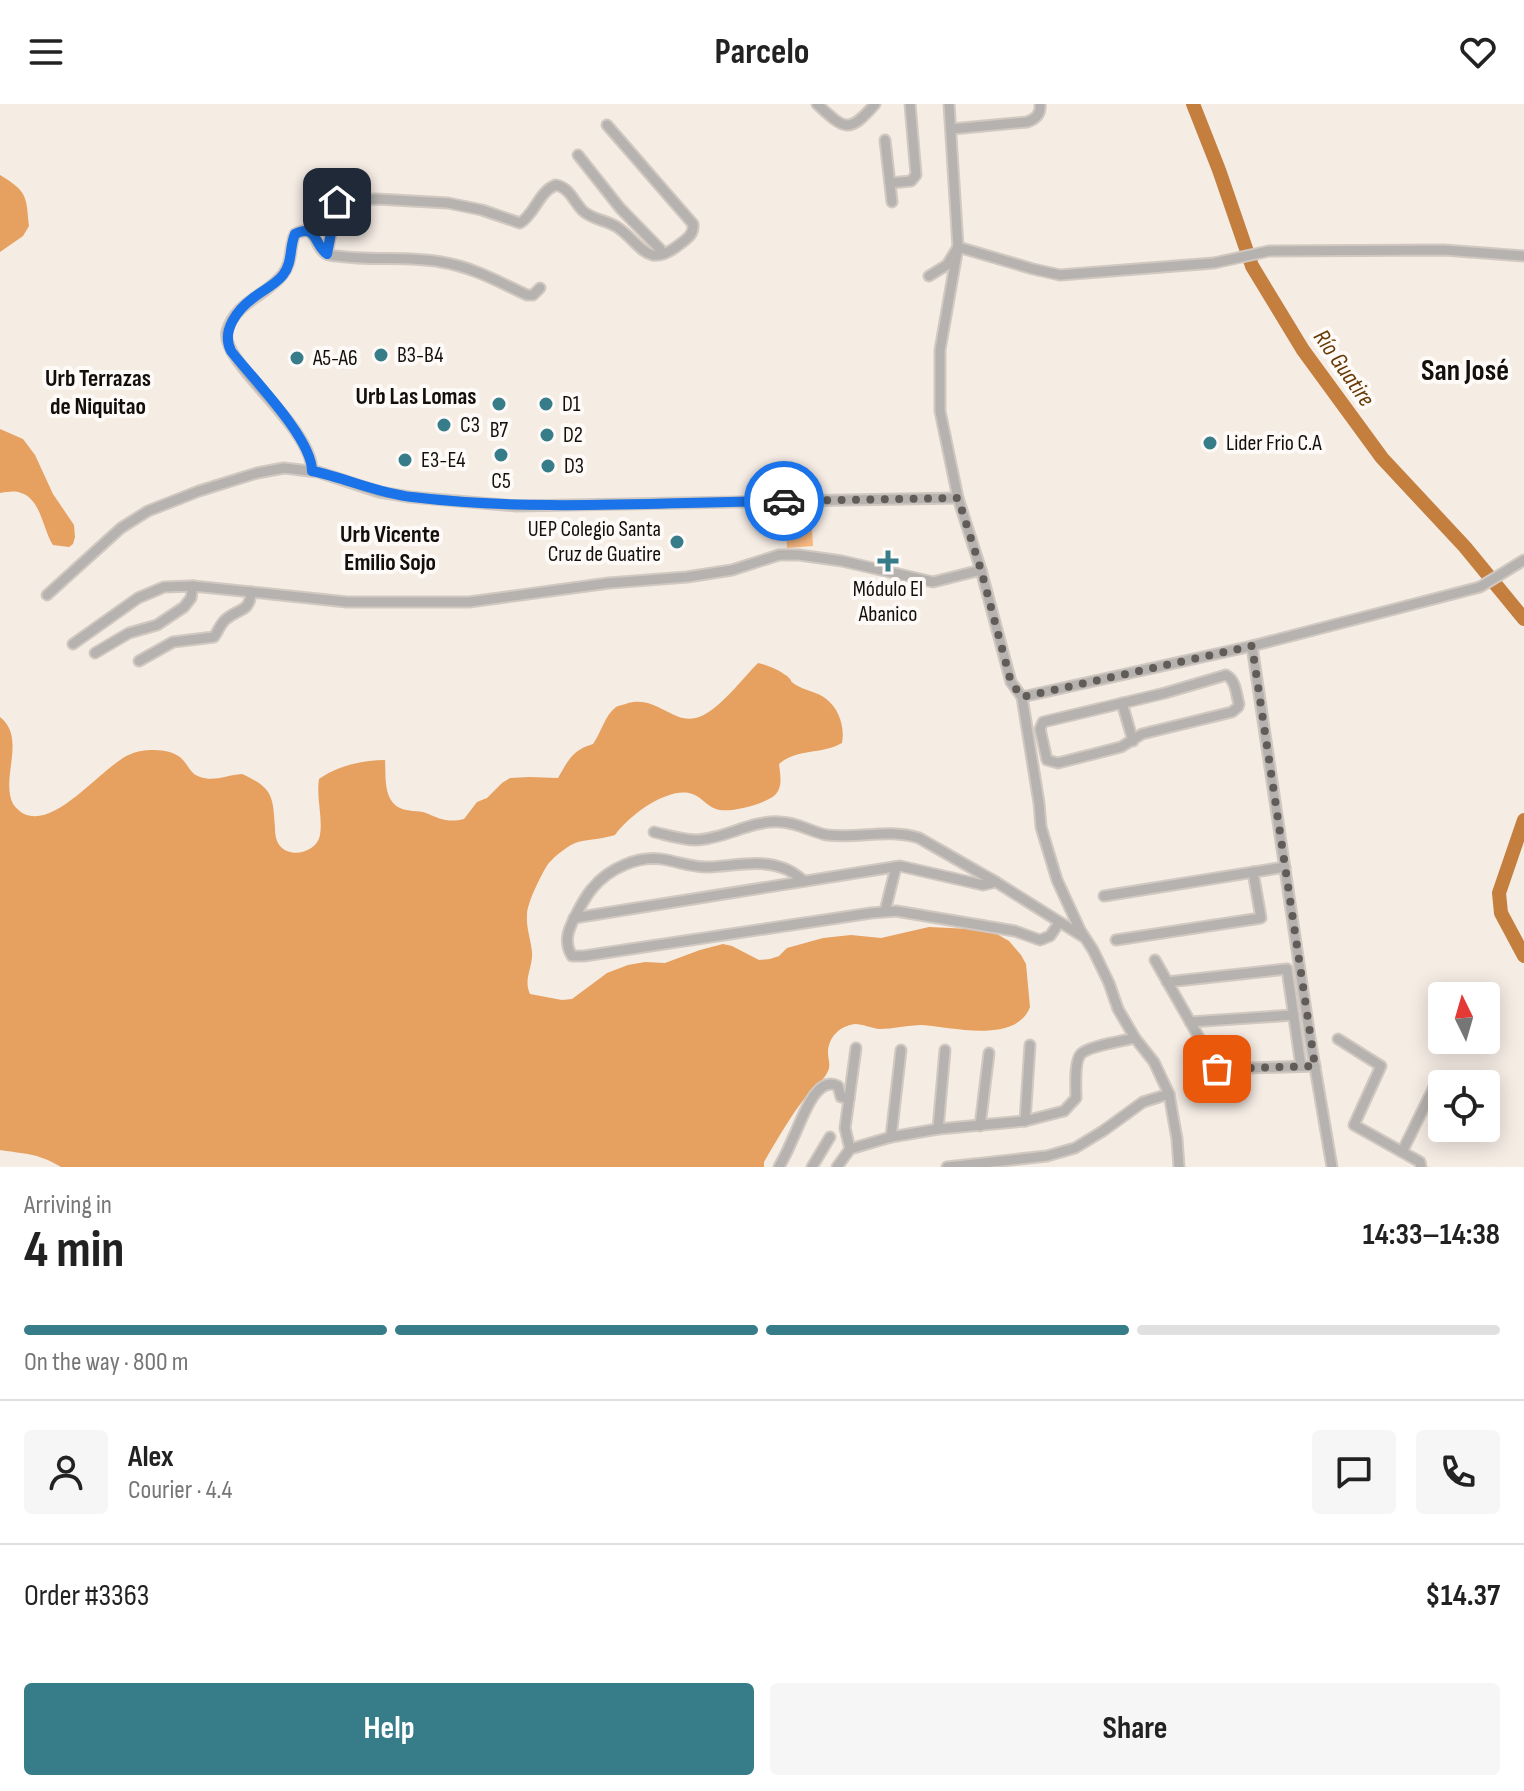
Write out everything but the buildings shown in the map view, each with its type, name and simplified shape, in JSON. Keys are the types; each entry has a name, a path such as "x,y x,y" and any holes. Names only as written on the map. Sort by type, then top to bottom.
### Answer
{"street":[{"path":"817,104 839,123 850,125 860,121 875,104"},
{"path":"890,183 911,181 916,175 910,104"},
{"path":"949,104 958,247 940,350 940,411 958,498 1011,682 1022,697 1041,827 1057,880 1109,983 1118,1009 1154,1062 1169,1094 1179,1167"},
{"path":"952,129 1027,122 1038,116 1040,104"},
{"path":"327,254 336,206 340,201 376,199 448,203 520,223 548,189 556,185 567,189 585,213 618,228 644,252 670,253 683,243 693,230 693,224 607,125"},
{"path":"885,140 892,202"},
{"path":"578,155 620,208 660,249 661,254"},
{"path":"312,471 306,448 227,343 229,326 242,308 283,275 291,260 295,234 302,230 311,232 327,254 359,259 442,262 479,272 527,295 533,295 540,288"},
{"path":"958,247 1060,275 1214,263 1260,252 1444,250 1524,256"},
{"path":"929,276 947,265 958,247"},
{"path":"47,595 121,528 148,511 199,491 284,468 312,471 379,492 516,506 958,498"},
{"path":"73,644 138,598 164,587 193,586 347,602 469,602 732,570 779,555 842,561 933,582 981,570"},
{"path":"1022,697 1252,646 1480,587 1524,560"},
{"path":"95,653 129,633 157,625 184,607 191,598 193,586"},
{"path":"139,661 173,642 214,637 222,623 250,603 251,592"},
{"path":"1252,646 1332,1167"},
{"path":"1226,675 1234,681 1239,704 1236,710 1227,714 1142,734 1121,747 1058,763 1049,762 1045,756 1040,729 1043,722 1226,675"},
{"path":"1239,704 1260,702"},
{"path":"1122,703 1133,741"},
{"path":"654,832 692,840 705,839 763,823 780,822 840,836 906,834 919,838 996,882 1085,938"},
{"path":"804,881 784,868 769,864 695,867 650,857 637,860 613,870 591,889 566,936 567,948 572,956 584,956 885,911 1015,931 1040,940 1050,936 1059,923"},
{"path":"574,918 896,867 983,885 996,882"},
{"path":"885,911 896,867"},
{"path":"1104,896 1285,867"},
{"path":"1116,940 1261,918 1253,872"},
{"path":"1155,960 1217,1069 1315,1066"},
{"path":"1167,982 1287,969 1301,1066"},
{"path":"1190,1022 1294,1015"},
{"path":"837,1167 850,1149 891,1137 1025,1121 1064,1111 1076,1098 1077,1061 1084,1052 1135,1038"},
{"path":"1338,1039 1381,1066 1354,1125 1420,1162 1421,1167"},
{"path":"1025,1121 1030,1045"},
{"path":"850,1149 845,1128 856,1048"},
{"path":"891,1137 901,1050"},
{"path":"938,1129 945,1050"},
{"path":"980,1126 989,1053"},
{"path":"779,1167 805,1110 820,1089 834,1083 841,1097 849,1099"},
{"path":"947,1167 1047,1156 1075,1148 1143,1102 1169,1094"},
{"path":"1402,1152 1428,1099"},
{"path":"812,1167 830,1137"}],"shaded area":[{"path":"0,175 24,196 29,226 23,236 0,252"},
{"path":"0,429 23,439 35,455 53,494 74,525 75,537 69,547 53,545 37,508 28,496 16,492 0,493"},
{"path":"811,513 813,546 787,548 785,516"},
{"path":"758,663 777,670 796,685 830,702 840,718 842,743 793,756 779,764 780,787 765,801 722,810 712,808 693,794 669,795 638,812 615,835 578,842 562,851 545,869 528,910 527,925 532,952 528,983 530,994 572,999 607,973 628,965 665,963 723,944 759,960 779,956 787,948 823,938 851,935 881,938 929,927 995,933 1009,941 1026,964 1030,1007 1023,1018 1011,1026 982,1031 922,1025 879,1029 855,1024 844,1027 830,1042 826,1075 790,1118 764,1167 61,1167 24,1153 0,1150 0,717 12,736 10,794 13,804 26,815 40,816 56,810 131,754 166,751 178,756 200,777 215,779 242,774 260,784 272,801 279,844 285,850 297,853 314,846 320,835 319,779 342,767 385,760 386,787 395,804 444,820 464,819 477,802 487,798 510,778 558,778 575,753 593,744 616,707 628,703 648,703 681,717 699,717 723,701"}],"waterway":[{"name":"Río Guatire","path":"1193,104 1252,266 1303,350 1382,458 1465,547 1524,619"},
{"name":"Río Guatire","path":"1524,820 1499,893 1501,913 1524,956"}],"way so far":[{"path":"784,501 958,498 1011,682 1022,697 1252,646 1315,1066 1217,1069"}],"place":[{"name":"B3-B4","path":"381,355"},
{"name":"A5-A6","path":"297,358"},
{"name":"B7","path":"499,404"},
{"name":"D1","path":"546,404"},
{"name":"C3","path":"444,425"},
{"name":"D2","path":"547,435"},
{"name":"Lider Frio C.A","path":"1210,443"},
{"name":"C5","path":"501,455"},
{"name":"E3-E4","path":"405,460"},
{"name":"D3","path":"548,466"},
{"name":"UEP Colegio Santa Cruz de Guatire","path":"677,542"},
{"name":"Módulo El Abanico","path":"888,561"}],"district":[{"name":"San José","path":"1465,371"},
{"name":"Urb Terrazas de Niquitao","path":"98,392"},
{"name":"Urb Las Lomas","path":"416,396"},
{"name":"Urb Vicente Emilio Sojo","path":"390,548"}],"route":[{"path":"337,202 327,254 311,232 302,230 295,234 291,260 283,275 242,308 227,334 231,351 306,448 312,471 379,492 516,506 784,501"}]}
